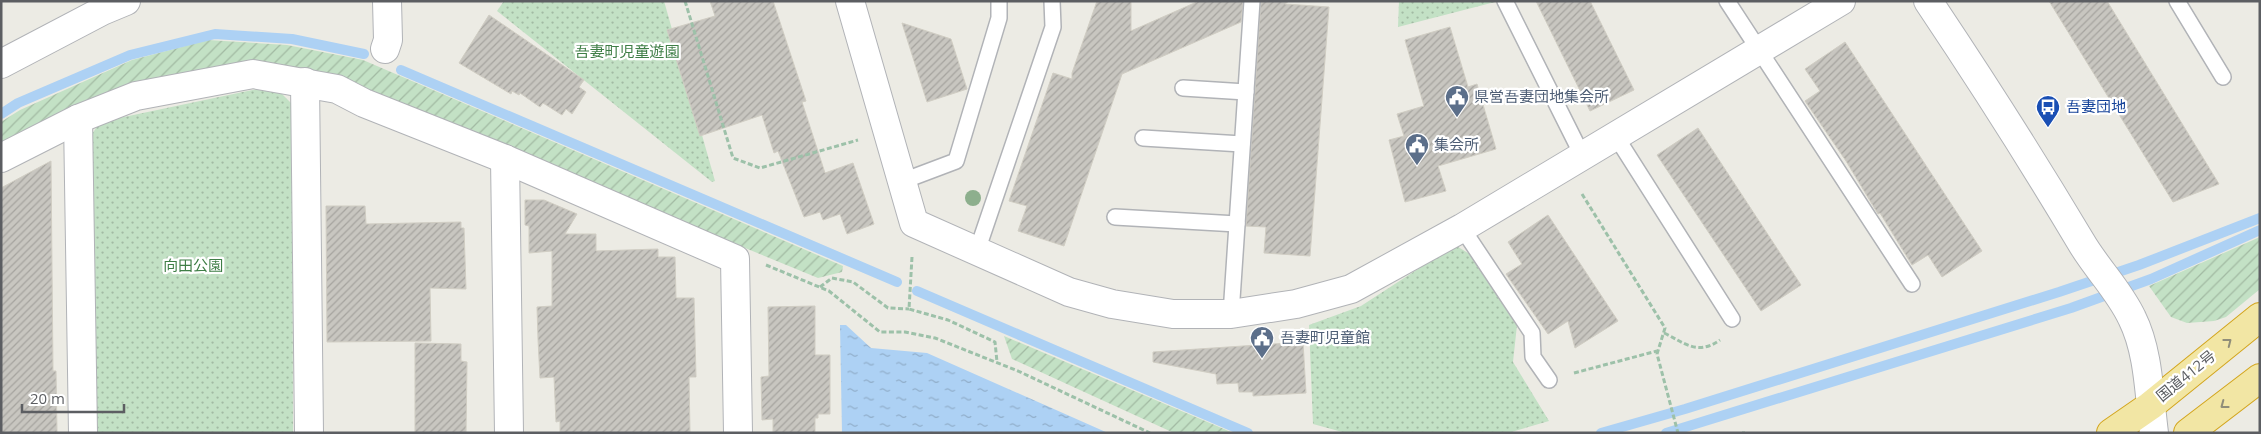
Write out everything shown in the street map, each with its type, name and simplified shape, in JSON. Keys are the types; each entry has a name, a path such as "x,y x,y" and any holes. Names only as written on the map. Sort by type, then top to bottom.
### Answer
{"highway":[{"name":"国道412号","path":"2112,433 2150,406 2260,317"},
{"path":"2188,433 2260,378"}],"street":[{"path":"1,64 102,11 126,1"},
{"path":"385,49 388,40 387,1"},
{"path":"850,1 914,223 1068,292 1112,304 1173,314 1231,314 1296,304 1352,289 1462,228 1841,1"},
{"path":"1928,1 2016,133 2083,245 2132,317 2146,363 2154,433"},
{"path":"1,158 78,119 136,96 253,74 337,89 364,104 506,159 735,259 738,433"},
{"path":"305,82 309,433"},
{"path":"78,119 83,433"},
{"path":"506,159 509,433"}],"lane":[{"path":"903,181 956,160 999,18 999,1"},
{"path":"977,251 1052,27 1052,1"},
{"path":"1231,314 1252,1"},
{"path":"1505,1 1573,160"},
{"path":"1727,1 1912,284"},
{"path":"2178,1 2223,77"},
{"path":"1183,88 1246,92"},
{"path":"1615,135 1732,319"},
{"path":"1143,138 1242,144"},
{"path":"1115,217 1237,224"},
{"path":"1462,228 1532,333 1533,358 1549,380"}],"path":[{"path":"685,1 733,158 760,168 888,131"},
{"path":"1573,160 1665,328 1657,354 1678,433"},
{"path":"735,259 754,260 829,291 880,332 905,332 935,338 996,362 1150,433"},
{"path":"820,287 832,278 853,282 888,308 909,309 948,320 995,342 996,362"},
{"path":"909,309 910,286"},
{"path":"1664,333 1696,348 1709,348 1738,328 1732,319"},
{"path":"1549,380 1658,350"}],"green space":[{"name":"吾妻町児童遊園","path":"504,1 664,1 715,181 712,182 497,11"},
{"path":"1399,1 1495,1 1495,2 1398,27"},
{"path":"208,40 287,45 363,60 843,266 842,272 818,278 384,99 349,88 140,84 63,110 4,147 1,142 1,122 20,110 132,60"},
{"name":"向田公園","path":"276,88 292,104 293,433 97,433 92,134 100,122 257,89"},
{"path":"2260,237 2260,289 2226,317 2214,321 2187,323 2171,317 2149,286"},
{"path":"1455,245 1476,258 1517,325 1513,362 1549,421 1508,433 1346,433 1313,424 1309,325 1361,306"},
{"path":"1004,336 1233,433 1174,433 1012,359"}],"water":[{"path":"840,325 846,325 871,348 927,353 1108,433 842,433"}],"building":[{"path":"710,1 773,1 806,101 802,102 825,173 853,163 874,224 847,234 840,214 823,220 820,212 804,217 778,151 774,153 762,115 700,136 667,30 715,16"},
{"path":"1097,1 1131,1 1131,31 1199,1 1243,1 1241,22 1122,74 1064,246 1018,231 1027,206 1009,201 1053,73 1072,79 1072,73"},
{"path":"1261,1 1289,1 1285,4 1329,7 1310,256 1264,253 1266,227 1246,226"},
{"path":"1536,1 1590,1 1634,90 1590,111"},
{"path":"2049,1 2107,1 2219,184 2173,202"},
{"path":"489,15 584,80 579,87 586,92 572,114 566,109 562,115 543,103 540,107 520,93 519,95 512,91 511,94 459,63"},
{"path":"902,23 951,39 967,89 927,102"},
{"name":"県営吾妻団地集会所","path":"1450,27 1468,87 1477,84 1496,149 1438,166 1446,191 1405,202 1389,140 1404,136 1397,114 1424,106 1405,40"},
{"path":"1845,42 1982,251 1942,277 1928,255 1912,265 1880,213 1878,214 1846,161 1805,101 1820,91 1805,69"},
{"path":"1698,128 1801,285 1761,311 1657,155"},
{"path":"51,161 53,371 56,371 57,433 1,433 1,188"},
{"path":"525,200 544,200 577,214 565,234 596,234 596,251 658,249 658,257 675,257 676,298 694,298 696,377 689,377 690,433 560,433 560,421 556,422 554,377 540,378 538,339 537,307 552,306 552,251 529,253 529,226 525,225"},
{"path":"326,206 365,206 366,224 461,222 461,228 464,228 466,289 430,288 431,341 327,342"},
{"path":"1548,215 1618,321 1575,348 1568,321 1548,334 1506,274 1522,264 1508,242"},
{"path":"815,306 815,355 830,355 830,414 818,414 818,418 815,418 815,433 773,433 773,419 762,420 761,377 769,376 768,307"},
{"name":"吾妻町児童館","path":"1303,342 1306,393 1253,396 1253,392 1239,392 1238,383 1217,384 1216,374 1153,362 1153,352"},
{"path":"415,343 461,344 461,361 467,362 466,433 415,433"}],"waterway":[{"path":"1,114 18,103 130,55 215,34 292,39 364,54"},
{"path":"401,70 897,282"},
{"path":"1601,433 1685,409 2059,292 2139,265 2260,218"},
{"path":"1666,433 2071,308 2151,279 2260,230"},
{"path":"917,291 1248,433"}],"place":[{"name":"県営吾妻団地集会所","path":"1457,118"},
{"name":"吾妻団地","path":"2048,128"},
{"name":"集会所","path":"1417,166"},
{"name":"吾妻町児童館","path":"1262,359"}]}
